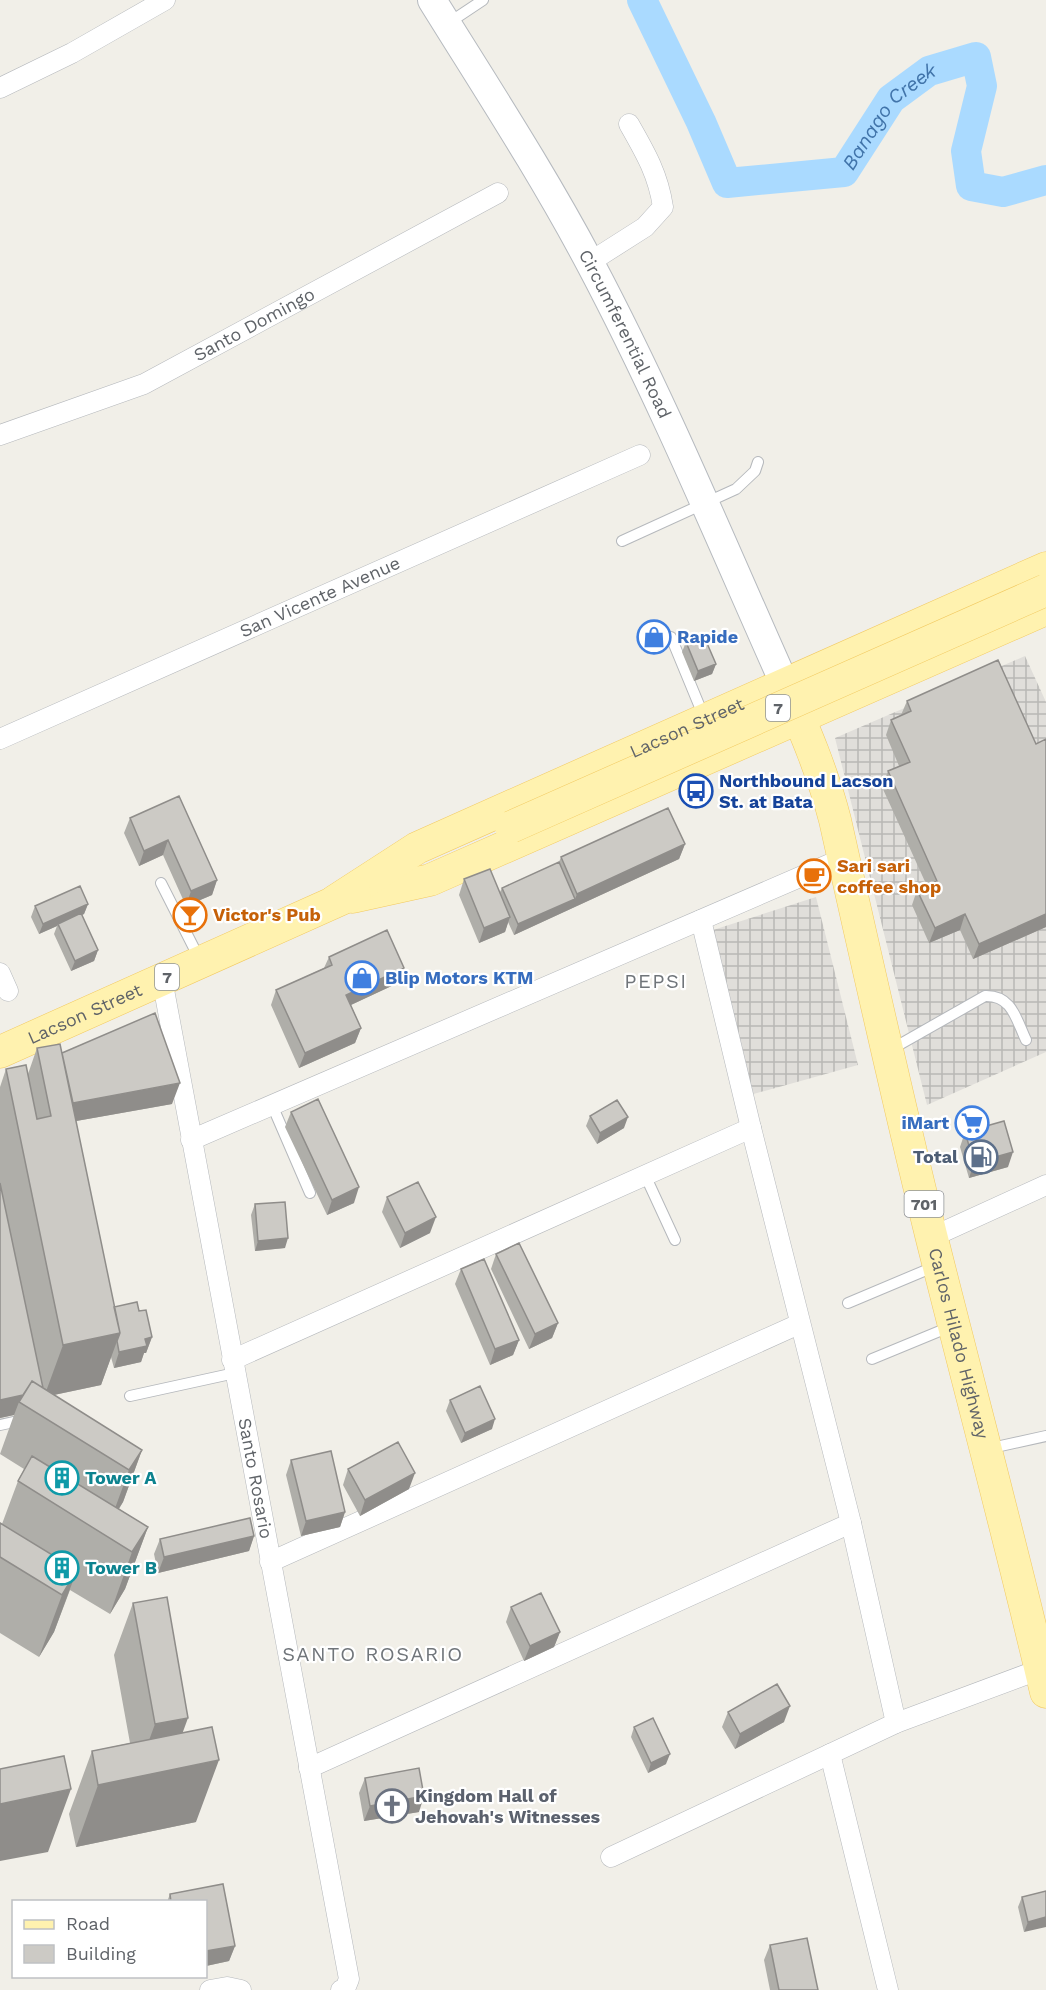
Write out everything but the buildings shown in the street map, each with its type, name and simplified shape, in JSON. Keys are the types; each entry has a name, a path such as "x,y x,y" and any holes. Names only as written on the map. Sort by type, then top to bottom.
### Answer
{"main road":[{"name":"Circumferential Road","path":"432,0 590,262 663,410 785,685"},
{"name":"Lacson Street","path":"335,901 417,848 1046,568"},
{"name":"Lacson Street","path":"16,1049 162,979 335,901 511,827 1046,590"},
{"name":"Lacson Street","path":"335,901 430,880 1046,609"},
{"name":"Carlos Hilado Highway","path":"785,685 827,789 887,1052 1043,1680"}],"street":[{"path":"0,88 72,53 165,0"},
{"path":"590,262 645,228 663,207 654,168 629,124"},
{"name":"Santo Domingo","path":"0,435 144,384 498,193"},
{"name":"San Vicente Avenue","path":"0,739 640,455"},
{"path":"191,1140 844,858"},
{"path":"701,920 799,1324 851,1523 896,1723"},
{"path":"0,973 8,991"},
{"name":"Santo Rosario","path":"162,979 309,1768 345,1984"},
{"path":"233,1366 751,1128"},
{"path":"936,1251 1046,1185"},
{"path":"270,1562 799,1324"},
{"path":"309,1768 851,1523"},
{"path":"611,1857 896,1723 1043,1680"},
{"path":"831,1754 888,1990"},
{"path":"210,1990 227,1987 241,1990"}],"lane":[{"path":"447,24 483,0"},
{"path":"622,541 736,489 755,471 758,462"},
{"path":"671,637 705,720"},
{"path":"161,883 201,962"},
{"path":"887,1052 985,996 996,995 1005,1000 1012,1009 1026,1040"},
{"path":"272,1105 310,1192"},
{"path":"645,1175 675,1240"},
{"path":"849,1303 936,1251"},
{"path":"872,1359 955,1325"},
{"path":"130,1396 233,1366"},
{"path":"0,1425 29,1418"},
{"path":"987,1449 1046,1436"}],"shaded area":[{"path":"1025,656 1046,702 1046,1052 927,1105 835,738"},
{"path":"816,897 858,1065 750,1095 713,930"}],"waterway":[{"name":"Banago Creek","path":"642,0 701,122 727,183 844,172 891,99 929,71 976,57 982,86 966,151 971,186 1003,192 1046,180"}],"place":[{"name":"Rapide","path":"654,637"},
{"name":"Northbound Lacson St. at Bata","path":"696,791"},
{"name":"Sari sari coffee shop","path":"814,876"},
{"name":"Victor's Pub","path":"190,915"},
{"name":"Blip Motors KTM","path":"362,978"},
{"name":"iMart","path":"972,1123"},
{"name":"Total","path":"981,1157"},
{"name":"Tower A","path":"62,1478"},
{"name":"Tower B","path":"62,1568"},
{"name":"Kingdom Hall of Jehovah's Witnesses","path":"392,1806"}],"district":[{"name":"PEPSI","path":"656,981"},
{"name":"SANTO ROSARIO","path":"373,1654"}]}
